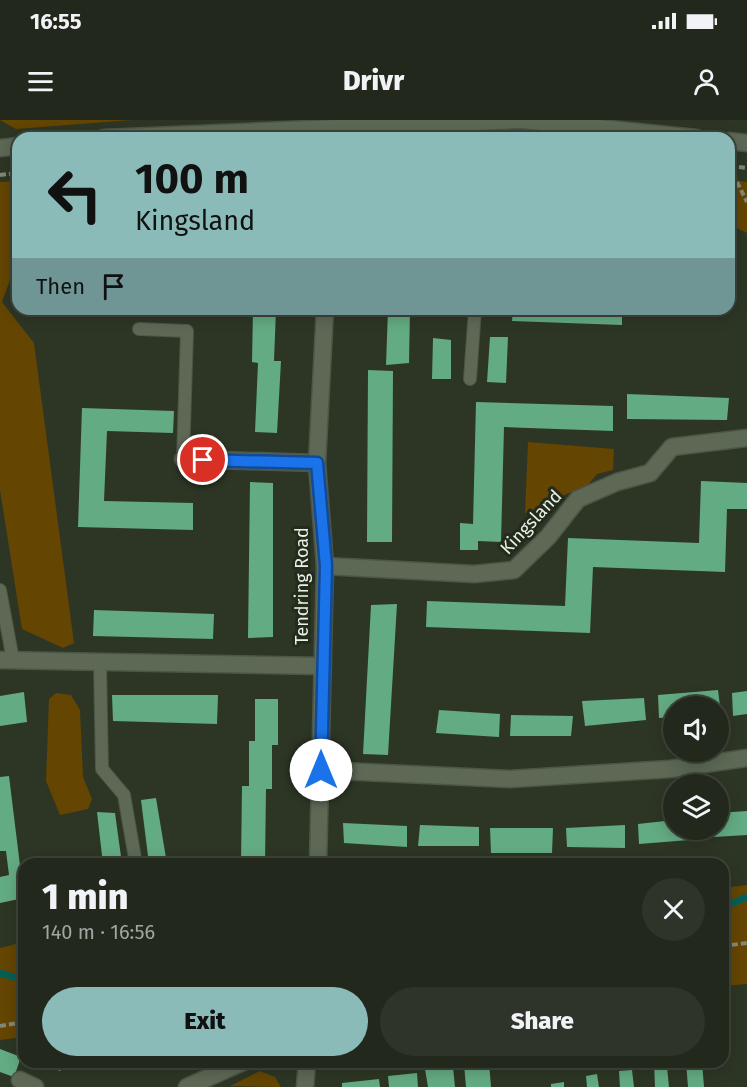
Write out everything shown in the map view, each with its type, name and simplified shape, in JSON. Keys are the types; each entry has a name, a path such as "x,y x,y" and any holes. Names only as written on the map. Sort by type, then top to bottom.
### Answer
{"street":[{"path":"348,132 522,120 638,132"},
{"name":"Tendring Road","path":"318,858 321,666 326,566 317,463 325,315"},
{"name":"Kingsland","path":"326,566 474,574 514,570 548,537 578,499 617,482 650,473 672,447 747,438"},
{"path":"183,459 317,463"},
{"path":"7,660 100,664 321,666"},
{"path":"321,770 510,779 670,769 747,758"},
{"path":"187,1087 230,1068"},
{"path":"305,1087 307,1068"}],"lane":[{"path":"470,379 475,315"},
{"path":"139,329 187,332 183,459"},
{"path":"0,590 7,660"},
{"path":"100,664 102,769 124,795 135,858"}],"path":[{"path":"735,178 747,202"},
{"path":"729,945 747,943"},
{"path":"0,1026 18,1023"}],"shaded area":[{"path":"0,120 131,120 16,129"},
{"path":"735,180 747,182 747,233 735,227"},
{"path":"12,181 12,274 2,302 34,343 74,643 63,648 22,629 0,490 0,182"},
{"path":"528,442 614,449 613,470 597,474 588,485 555,499 540,514 525,513"},
{"path":"56,693 71,695 80,710 83,777 92,799 88,809 60,815 46,781 49,699"},
{"path":"747,885 747,984 729,986 729,887"},
{"path":"18,944 18,1038 0,1040 0,948"},
{"path":"260,1071 275,1077 281,1087 230,1086"}],"building":[{"path":"253,315 276,315 274,361 281,361 277,433 255,432 258,363 252,362"},
{"path":"388,315 410,315 409,363 386,365"},
{"path":"512,315 622,315 622,325 512,321"},
{"path":"490,337 508,337 506,383 487,382"},
{"path":"433,338 451,340 451,379 432,379"},
{"path":"368,370 393,371 392,542 367,542"},
{"path":"627,394 729,398 727,420 627,419"},
{"path":"476,402 613,406 613,431 504,427 501,542 478,541 478,550 460,550 460,523 473,524"},
{"path":"82,408 174,411 173,433 107,431 104,501 193,503 193,530 78,527"},
{"path":"701,481 747,483 747,509 727,509 725,572 593,567 590,633 426,627 427,601 565,606 568,538 699,543"},
{"path":"250,482 273,483 273,637 248,638"},
{"path":"397,604 388,755 363,754 371,605"},
{"path":"94,610 214,614 213,639 93,636"},
{"path":"718,690 719,696 663,696 663,718 659,718 658,695"},
{"path":"747,691 747,714 733,716 732,693"},
{"path":"24,692 27,722 0,726 0,696"},
{"path":"112,695 218,695 217,724 113,721"},
{"path":"644,698 646,720 585,726 582,701"},
{"path":"255,699 278,699 278,745 272,745 272,789 266,789 265,858 241,858 242,786 249,786 249,741 255,741"},
{"path":"439,710 500,714 499,737 436,733"},
{"path":"511,715 573,716 571,736 510,736"},
{"path":"9,776 19,858 18,899 0,903 0,877 9,875 6,851 0,851 0,777"},
{"path":"156,798 166,858 148,858 141,800"},
{"path":"747,811 747,835 729,836 729,812"},
{"path":"97,812 115,813 121,858 102,858"},
{"path":"663,821 663,840 689,840 639,844 638,824"},
{"path":"343,823 407,826 407,847 344,843"},
{"path":"420,825 479,827 479,846 418,846"},
{"path":"625,825 625,848 567,847 566,828"},
{"path":"490,828 553,828 552,853 491,853"},
{"path":"0,1049 18,1056 18,1066 14,1077 0,1072"},
{"path":"453,1068 455,1087 428,1087 425,1069"},
{"path":"464,1068 489,1068 491,1087 466,1087"},
{"path":"654,1068 667,1068 669,1087 655,1087"},
{"path":"686,1068 702,1068 704,1087 688,1087"},
{"path":"632,1070 634,1087 620,1087 619,1071"},
{"path":"417,1073 418,1087 389,1087 388,1076"},
{"path":"597,1074 599,1087 587,1087 586,1076"},
{"path":"379,1079 380,1087 342,1087 342,1083"},
{"path":"564,1082 564,1087 551,1087 551,1084"}],"waterway":[{"path":"729,904 747,897"},
{"path":"0,973 18,978"}],"route":[{"path":"203,460 317,463 326,566 321,666 321,770"}]}
